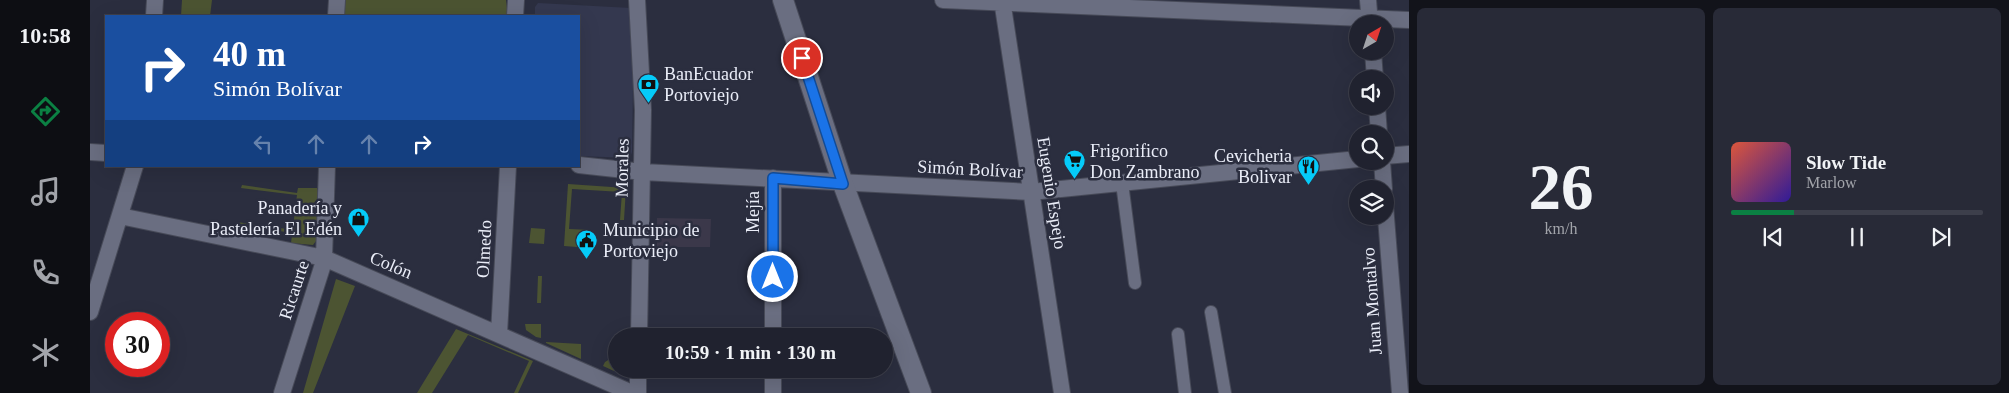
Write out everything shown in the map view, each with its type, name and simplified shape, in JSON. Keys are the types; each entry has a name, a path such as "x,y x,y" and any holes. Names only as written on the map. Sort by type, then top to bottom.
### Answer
{"street":[{"path":"154,15 155,0"},
{"path":"336,15 337,0"},
{"path":"515,15 516,0"},
{"name":"Morales","path":"637,0 643,110 639,328"},
{"path":"783,0 843,184 921,393"},
{"path":"943,0 1002,1 1349,20"},
{"path":"1368,0 1369,15"},
{"name":"Eugenio Espejo","path":"1002,1 1062,393"},
{"path":"1394,20 1409,20"},
{"path":"90,152 105,153"},
{"path":"1394,155 1409,154"},
{"name":"Simón Bolívar","path":"580,165 643,172 773,178 843,184 1031,192 1349,160"},
{"path":"90,312 135,167"},
{"name":"Ricaurte","path":"282,393 325,258 328,167"},
{"name":"Olmedo","path":"499,334 508,167"},
{"name":"Mejía","path":"773,178 773,328"},
{"path":"1122,183 1135,283"},
{"name":"Colón","path":"120,216 325,258 472,329 499,334 632,393"},
{"name":"Juan Montalvo","path":"1387,225 1400,393"},
{"path":"1211,312 1225,393"},
{"path":"1178,334 1184,393"},
{"path":"638,378 638,393"},
{"path":"773,378 773,393"}],"shaded area":[{"path":"538,3 631,8 634,14 632,152 630,158 580,156 580,15 535,15 535,7"},
{"path":"657,218 711,219 710,247 657,247"}],"green space":[{"path":"182,0 212,0 210,15 181,15"},
{"path":"344,0 506,0 508,15 344,15"},
{"path":"568,184 626,188 624,220 620,220 622,192 572,189 569,229 591,230 590,248 564,246"},
{"path":"242,185 297,193 298,188 317,188 319,194 316,241 313,245 291,243 297,195 241,188"},
{"path":"237,222 287,229 286,232 237,225"},
{"path":"531,228 545,229 544,244 529,243"},
{"path":"538,276 542,276 541,303 537,303"},
{"path":"336,279 355,286 313,393 303,393"},
{"path":"525,324 541,324 541,338 526,330"},
{"path":"456,329 533,361 518,393 514,393 529,361 468,335 432,393 417,393"},
{"path":"546,343 581,344 581,359"},
{"path":"608,360 608,368 603,366"}],"place":[{"name":"BanEcuador Portoviejo","path":"648,103"},
{"name":"Frigorifico Don Zambrano","path":"1074,180"},
{"name":"Cevicheria Bolivar","path":"1308,185"},
{"name":"Panadería y Pastelería El Edén","path":"358,237"},
{"name":"Municipio de Portoviejo","path":"587,259"}],"route":[{"path":"773,277 773,178 843,184 802,58"}]}
